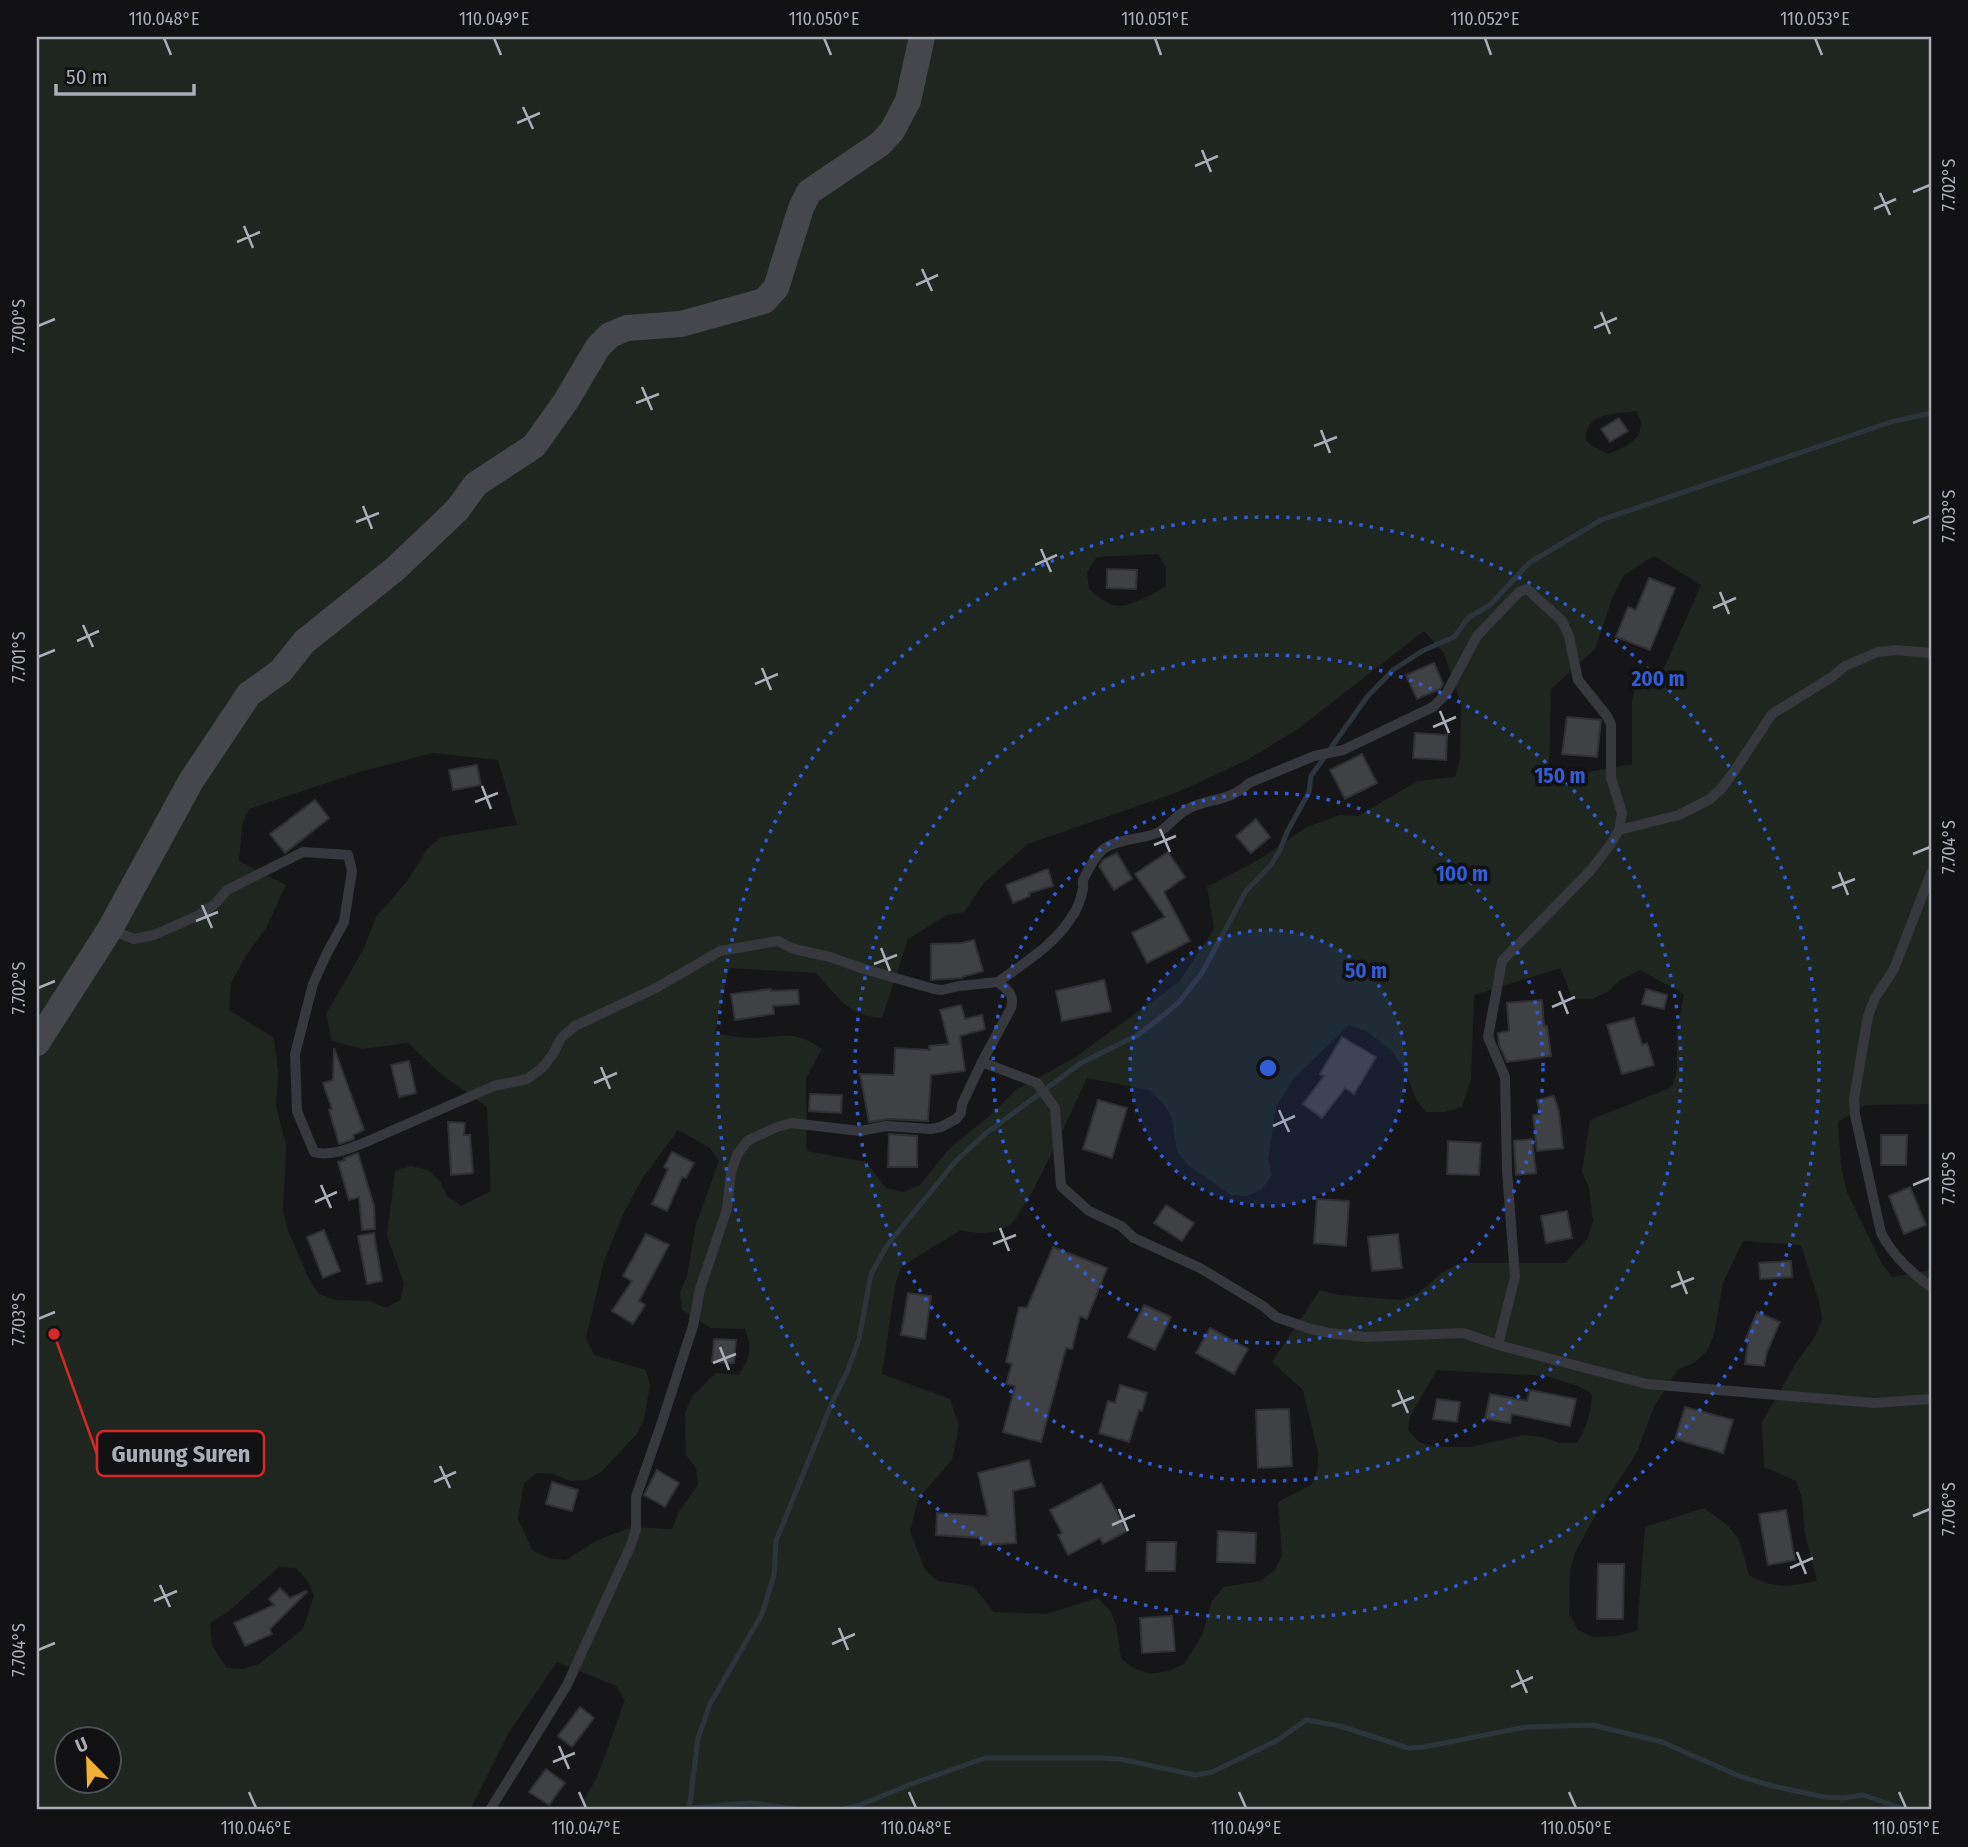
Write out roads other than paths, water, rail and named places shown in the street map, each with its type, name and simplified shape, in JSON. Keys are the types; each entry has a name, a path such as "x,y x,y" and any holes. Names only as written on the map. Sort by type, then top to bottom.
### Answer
{"street":[{"path":"37,1043 110,929 191,781 249,694 281,671 304,642 395,569 457,510 476,484 534,446 566,401 598,347 610,335 627,328 681,324 764,301 776,288 808,192 880,144 892,131 908,101 922,37"}],"lane":[{"path":"110,929 134,939 154,935 199,915 215,904 227,890 303,852 348,855 352,871 344,922 313,984 295,1054 297,1111 314,1152 323,1154 349,1149 494,1086 527,1079 542,1068 561,1038 575,1026 656,988 720,951 778,942 934,989 999,982 1044,949 1069,920 1078,906 1083,881 1103,849 1161,831 1181,812 1197,804 1225,799 1249,783 1314,756 1343,750 1433,707 1441,701 1477,636 1519,592 1527,589 1562,621 1569,636 1578,680 1611,724 1611,778 1622,813 1619,830 1590,871 1503,961 1488,1037 1505,1077 1507,1171 1515,1277 1498,1345"},
{"path":"1619,830 1679,815 1710,799 1727,781 1772,714 1845,666 1878,652 1895,650 1931,653"},
{"path":"1931,873 1894,969 1875,998 1868,1016 1854,1098 1855,1115 1881,1233 1900,1261 1931,1287"},
{"path":"490,1810 568,1685 631,1545 636,1529 635,1497 693,1326 700,1289 727,1209 737,1155 747,1141 792,1123 860,1131 886,1126 931,1129 956,1119 1013,1000 1011,992 999,982"},
{"path":"982,1062 1037,1083 1055,1108 1060,1186 1089,1211 1121,1226 1135,1238 1200,1268 1263,1306 1276,1317 1311,1329 1366,1337 1463,1333 1498,1345 1647,1384 1874,1403 1931,1399"}],"waterway":[{"path":"689,1810 698,1738 710,1704 762,1614 774,1575 776,1541 847,1372 859,1339 871,1274 888,1244 955,1162 985,1134 1081,1063 1138,1035 1179,1002 1202,973 1246,891 1271,865 1309,792 1311,776 1367,697 1393,670 1422,651 1454,637 1468,618 1490,605 1529,563 1601,520 1891,422 1931,413"},
{"path":"841,1810 985,1758 1120,1759 1195,1775 1212,1772 1278,1740 1306,1720 1340,1726 1408,1748 1526,1727 1593,1725 1662,1742 1739,1776 1773,1786 1824,1797 1863,1795 1907,1810"},
{"path":"690,1808 750,1803 804,1810"}],"place":[{"name":"Gunung Suren","path":"54,1334"}]}
